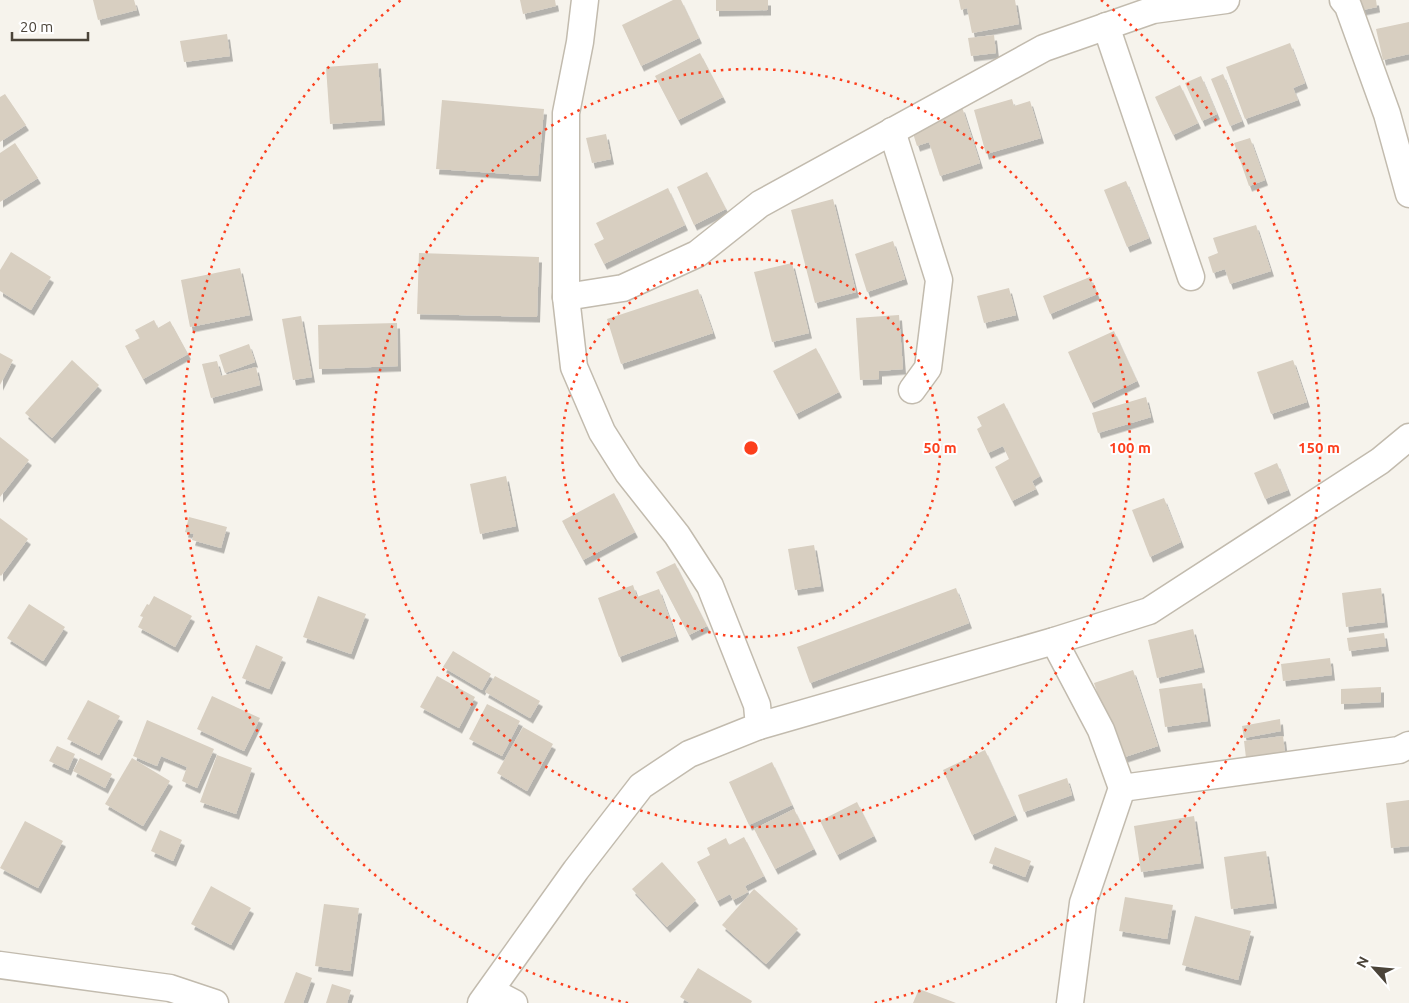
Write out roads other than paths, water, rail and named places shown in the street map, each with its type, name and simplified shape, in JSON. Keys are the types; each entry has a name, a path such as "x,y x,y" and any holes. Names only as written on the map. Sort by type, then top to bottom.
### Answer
{"street":[{"path":"585,0 580,42 566,113 566,297 574,367 598,424 628,473 677,535 710,586 757,705 760,726"},
{"path":"566,297 623,288 697,254 760,204 1044,48 1153,10 1226,0"},
{"path":"1343,0 1348,6 1387,114 1409,194"},
{"path":"1106,26 1191,277"},
{"path":"892,131 939,280 928,368 912,390"},
{"path":"514,1003 486,997 576,870 641,786 689,754 760,726 1054,642 1149,611 1380,461 1409,437"},
{"path":"1054,642 1102,730 1122,788 1083,903 1070,1003"},
{"path":"1122,788 1399,750 1409,745"},
{"path":"0,965 170,988 215,1003"}]}
